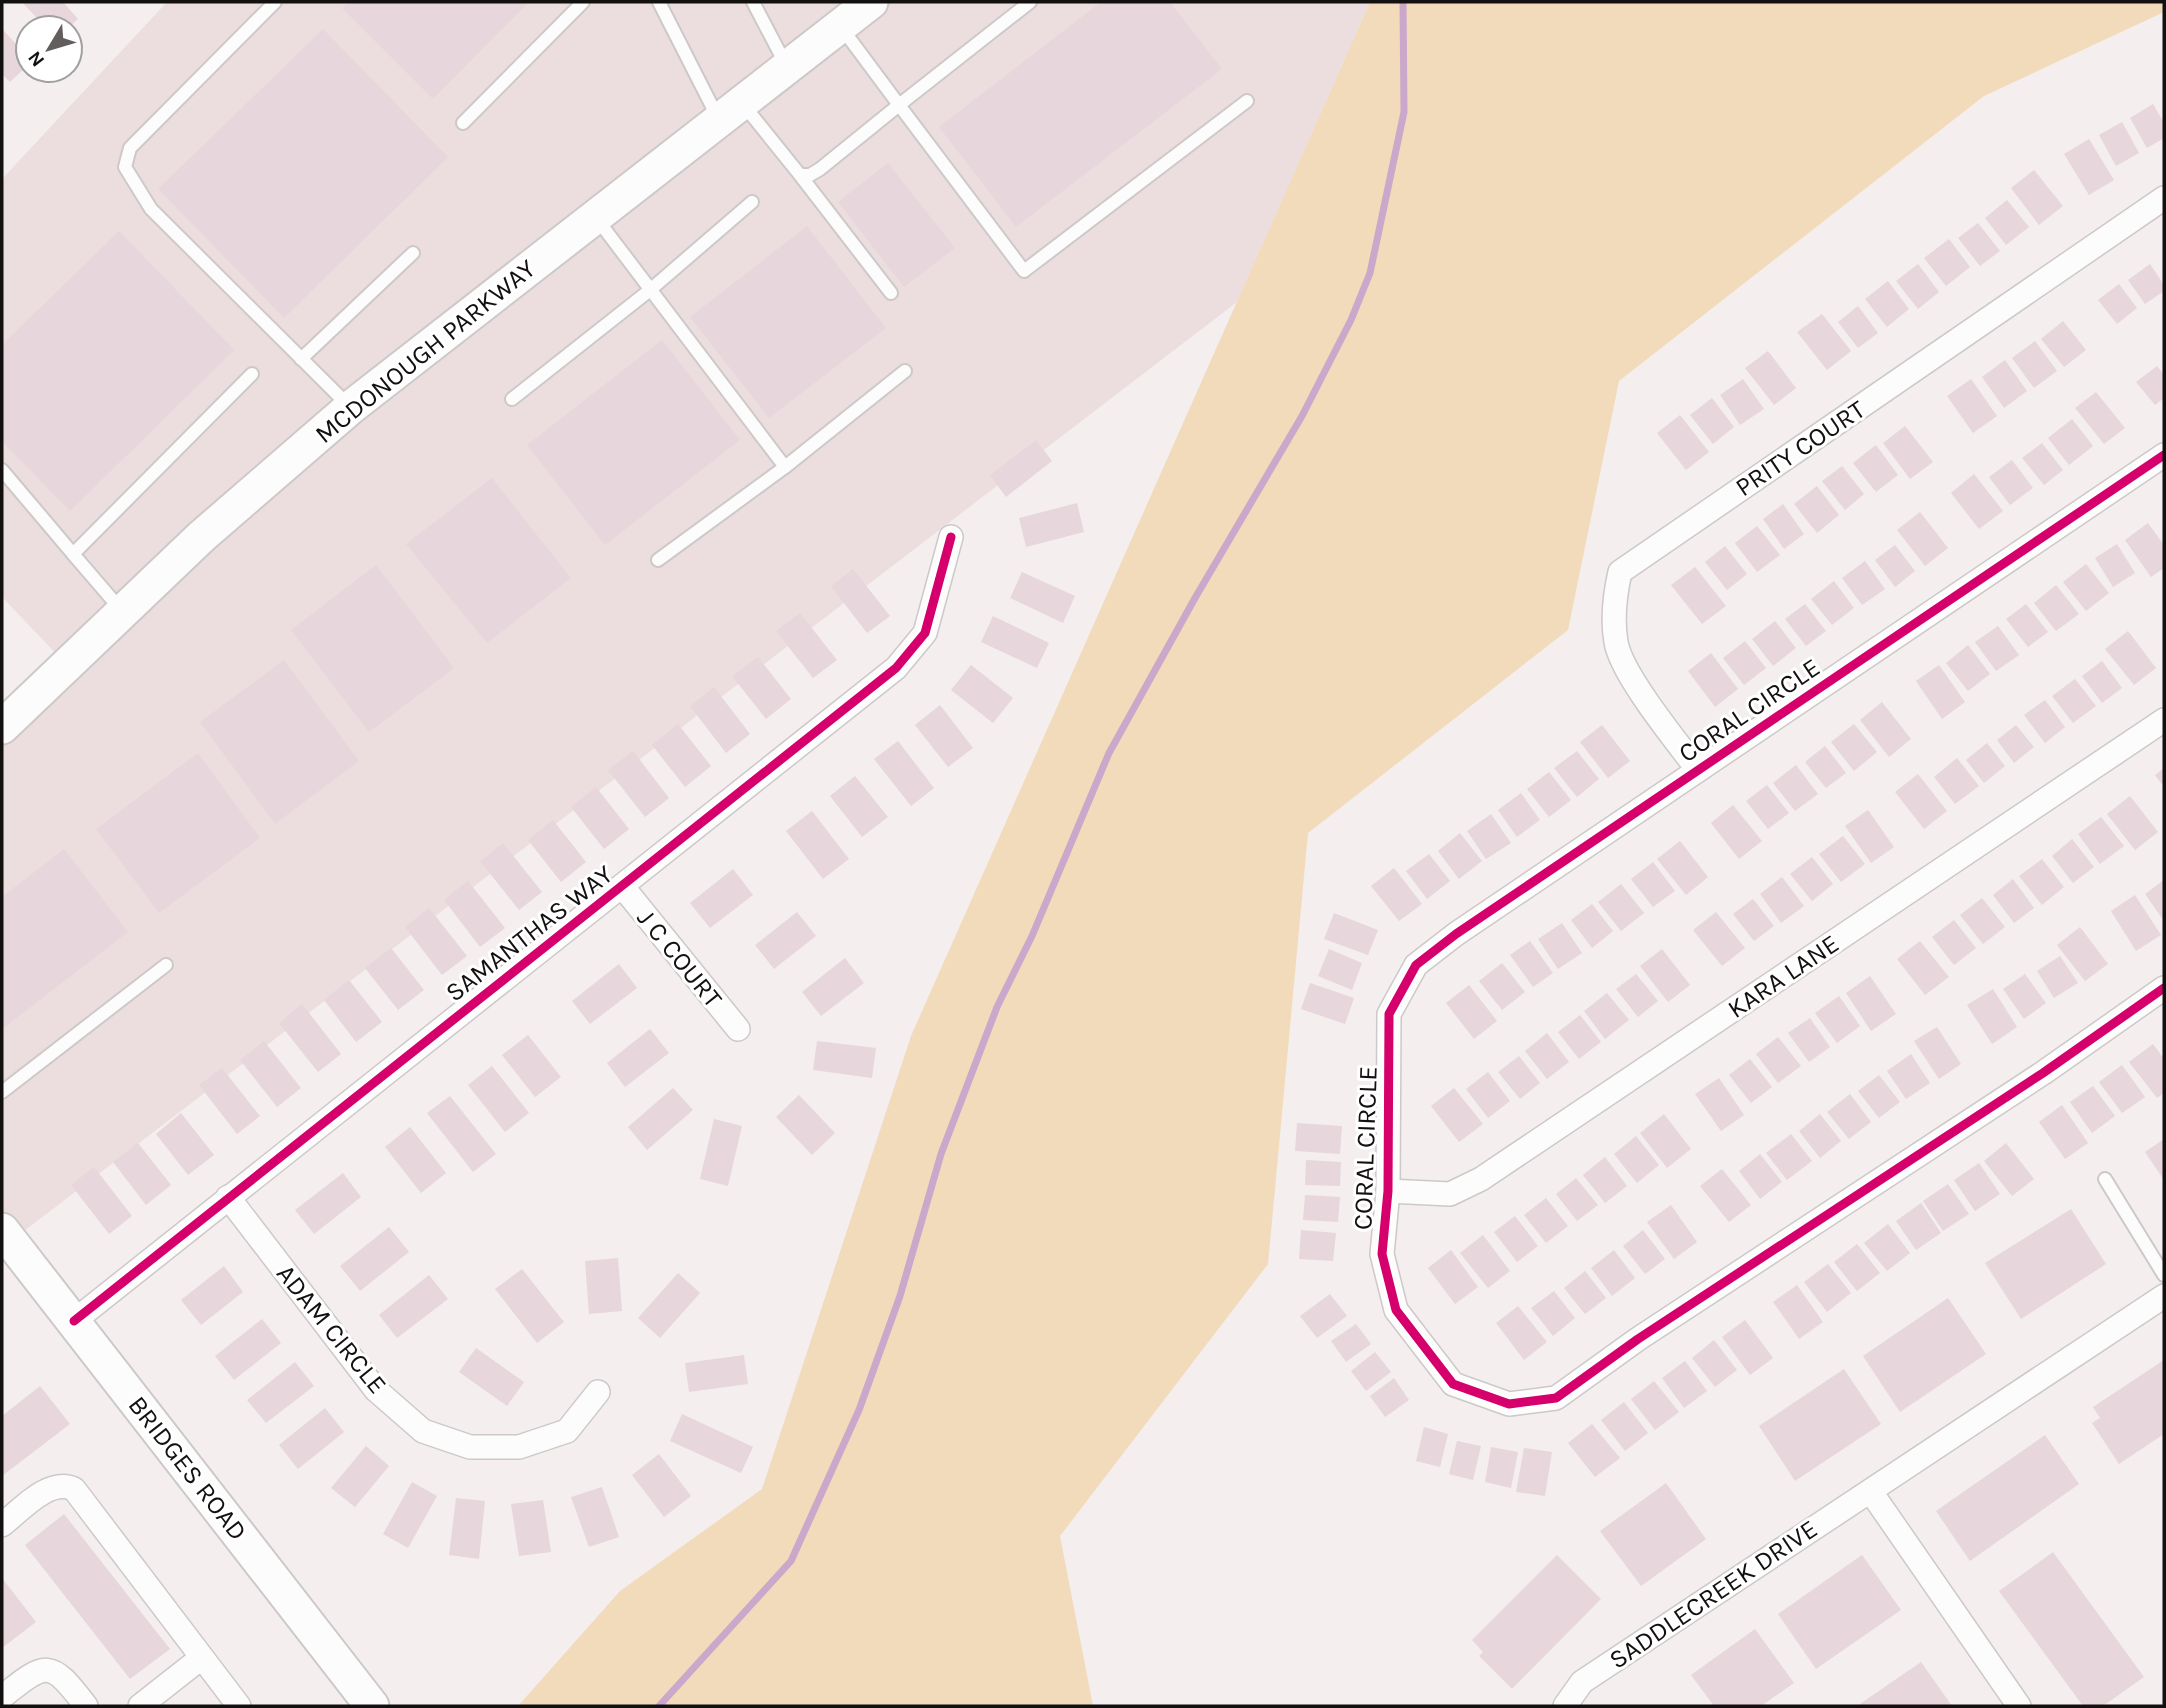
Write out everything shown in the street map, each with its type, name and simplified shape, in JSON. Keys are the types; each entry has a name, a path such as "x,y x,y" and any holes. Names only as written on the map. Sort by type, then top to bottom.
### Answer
{"street":[{"name":"MCDONOUGH PARKWAY","path":"2,727 201,537 350,408 872,2"},
{"name":"PRITY COURT","path":"1698,770 1645,700 1616,645 1615,596 1620,572 2164,198"},
{"name":"CORAL CIRCLE","path":"2164,455 1456,934 1416,965 1389,1014 1388,1191 1382,1254 1396,1310 1453,1384 1509,1404 1556,1398 1638,1339 2043,1073 2164,988"},
{"name":"SAMANTHAS WAY","path":"74,1321 896,668 925,634 951,537"},
{"name":"KARA LANE","path":"1388,1191 1450,1194 1481,1179 2164,720"},
{"name":"J C COURT","path":"622,886 738,1030"},
{"name":"ADAM CIRCLE","path":"228,1197 376,1390 423,1431 470,1447 519,1447 567,1431 598,1392"},
{"name":"BRIDGES ROAD","path":"2,1230 372,1706"},
{"name":"SADDLECREEK DRIVE","path":"1565,1706 1582,1682 2164,1296"},
{"path":"2,1525 51,1489 65,1486 74,1489 239,1706"},
{"path":"1871,1492 2019,1706"},
{"path":"140,1706 201,1658"},
{"path":"2,1697 35,1671 44,1669 63,1677 86,1706"}],"lane":[{"path":"275,2 130,148 125,167 150,209 350,408"},
{"path":"463,123 583,2"},
{"path":"659,2 731,112 800,175 891,293"},
{"path":"753,2 788,68"},
{"path":"800,175 810,175 820,169 1030,2"},
{"path":"841,27 1024,271 1247,101"},
{"path":"512,399 649,290 752,202"},
{"path":"594,216 785,467"},
{"path":"301,359 413,253"},
{"path":"658,560 785,467 905,371"},
{"path":"73,554 252,374"},
{"path":"2,470 122,611"},
{"path":"2,1092 166,965"},
{"path":"2105,1179 2164,1275"}],"shaded area":[{"path":"167,2 1370,2 1237,302 15,1238 2,1222 2,722 65,663 2,597 2,179"},
{"path":"1370,2 2164,2 2164,12 1984,96 1619,381 1568,630 1308,833 1268,1264 1060,1536 1093,1706 518,1706 620,1591 762,1489 911,1036"}],"building":[{"path":"22,2 63,2 74,14 33,14"},
{"path":"349,2 529,2 433,99 342,8"},
{"path":"1101,2 1170,2 1222,69 1016,227 939,127"},
{"path":"2,29 14,42 14,78 10,82 2,74"},
{"path":"323,29 448,157 284,318 158,189"},
{"path":"2153,104 2164,123 2164,138 2147,148 2130,118"},
{"path":"2122,122 2139,153 2116,166 2099,135"},
{"path":"2089,139 2114,180 2089,195 2064,154"},
{"path":"888,163 955,248 904,287 838,202"},
{"path":"2034,170 2063,206 2039,225 2011,188"},
{"path":"2007,200 2029,227 2006,245 1985,218"},
{"path":"1978,223 2000,251 1980,266 1958,238"},
{"path":"807,226 886,328 769,418 690,317"},
{"path":"119,231 234,350 70,511 2,441 2,345"},
{"path":"1949,239 1970,267 1946,286 1924,258"},
{"path":"1918,264 1939,292 1918,309 1896,281"},
{"path":"2150,264 2164,285 2164,291 2145,304 2128,280"},
{"path":"1888,281 1909,309 1887,327 1865,299"},
{"path":"2119,284 2137,308 2117,324 2098,300"},
{"path":"1858,306 1878,333 1858,348 1838,322"},
{"path":"1822,314 1851,351 1827,370 1797,332"},
{"path":"2063,321 2086,350 2064,367 2041,339"},
{"path":"662,340 740,440 605,545 527,445"},
{"path":"2035,341 2057,371 2034,388 2012,358"},
{"path":"1768,351 1796,388 1774,405 1745,368"},
{"path":"2005,360 2027,391 2004,408 1982,377"},
{"path":"2157,366 2164,375 2164,398 2155,405 2136,382"},
{"path":"1743,379 1764,409 1740,425 1720,395"},
{"path":"1971,379 1997,416 1973,433 1947,396"},
{"path":"2096,392 2125,428 2104,444 2075,408"},
{"path":"1712,398 1734,427 1713,444 1690,415"},
{"path":"1680,415 1709,452 1686,470 1657,433"},
{"path":"2072,419 2093,446 2069,465 2048,438"},
{"path":"1905,426 1933,462 1910,479 1883,443"},
{"path":"1036,440 1052,461 1006,497 990,475"},
{"path":"2042,443 2063,470 2044,485 2022,458"},
{"path":"1876,445 1898,475 1876,492 1853,463"},
{"path":"2012,460 2033,488 2010,505 1989,477"},
{"path":"1842,466 1864,494 1845,510 1822,481"},
{"path":"1974,474 2003,511 1979,529 1951,493"},
{"path":"492,478 571,578 487,643 406,544"},
{"path":"1817,486 1839,515 1817,533 1794,504"},
{"path":"1077,503 1084,532 1026,547 1019,518"},
{"path":"1783,504 1804,534 1784,549 1763,519"},
{"path":"1920,512 1948,548 1925,566 1897,530"},
{"path":"2148,523 2164,545 2164,568 2151,577 2125,540"},
{"path":"1757,526 1780,555 1757,572 1735,543"},
{"path":"2117,544 2135,573 2113,587 2095,558"},
{"path":"1895,545 1915,571 1895,587 1875,560"},
{"path":"1725,546 1747,574 1727,590 1705,562"},
{"path":"1865,561 1885,589 1862,605 1842,578"},
{"path":"2086,564 2109,593 2086,611 2063,582"},
{"path":"376,565 454,668 369,732 291,630"},
{"path":"1695,567 1726,606 1702,624 1671,585"},
{"path":"853,569 890,616 867,633 831,586"},
{"path":"1022,572 1075,596 1063,623 1010,598"},
{"path":"1834,581 1854,608 1832,625 1811,599"},
{"path":"2056,585 2079,614 2056,631 2034,603"},
{"path":"1805,604 1826,631 1806,646 1785,619"},
{"path":"2026,604 2048,632 2028,647 2006,619"},
{"path":"800,613 837,660 813,678 776,631"},
{"path":"993,616 1049,643 1037,668 981,642"},
{"path":"1775,621 1796,648 1773,666 1752,639"},
{"path":"1998,626 2019,655 1996,671 1975,642"},
{"path":"2128,631 2156,668 2134,685 2105,649"},
{"path":"1745,641 1766,668 1744,685 1723,658"},
{"path":"1968,645 1990,674 1968,691 1946,663"},
{"path":"1711,653 1738,689 1715,707 1688,671"},
{"path":"758,657 791,699 766,719 732,676"},
{"path":"284,660 359,761 275,824 200,722"},
{"path":"2102,661 2122,688 2102,703 2082,676"},
{"path":"971,665 1013,698 993,723 951,690"},
{"path":"1939,665 1965,702 1942,719 1916,681"},
{"path":"2075,679 2096,706 2073,723 2052,696"},
{"path":"714,687 750,734 726,753 690,706"},
{"path":"2045,700 2065,727 2045,743 2024,715"},
{"path":"1882,702 1911,739 1889,757 1860,720"},
{"path":"940,705 973,748 948,767 915,725"},
{"path":"678,724 711,766 685,787 652,745"},
{"path":"1854,724 1877,752 1854,771 1831,742"},
{"path":"1602,725 1630,761 1608,778 1580,742"},
{"path":"2016,725 2034,747 2014,763 1997,740"},
{"path":"898,741 934,788 911,806 874,759"},
{"path":"1987,743 2005,766 1984,783 1966,760"},
{"path":"1825,746 1846,773 1826,788 1805,762"},
{"path":"633,751 669,798 645,817 608,770"},
{"path":"1577,751 1599,779 1577,797 1554,768"},
{"path":"198,753 260,838 159,913 96,829"},
{"path":"1957,758 1979,786 1955,804 1934,777"},
{"path":"1796,765 1818,794 1795,811 1773,783"},
{"path":"2164,768 2164,787 2155,775"},
{"path":"1549,772 1571,800 1549,817 1527,789"},
{"path":"1918,774 1947,811 1924,829 1895,792"},
{"path":"855,776 888,817 862,837 830,796"},
{"path":"1767,785 1789,813 1768,829 1746,801"},
{"path":"596,787 629,829 604,849 571,807"},
{"path":"1521,793 1540,820 1517,837 1498,810"},
{"path":"2130,796 2158,832 2135,850 2107,814"},
{"path":"1733,805 1762,841 1739,859 1711,823"},
{"path":"1868,810 1894,847 1871,863 1845,826"},
{"path":"812,811 849,859 823,879 786,831"},
{"path":"1491,814 1511,843 1486,859 1467,831"},
{"path":"2101,817 2124,846 2100,864 2078,834"},
{"path":"553,820 586,862 561,882 528,840"},
{"path":"1460,833 1482,861 1459,879 1438,851"},
{"path":"1843,836 1865,864 1841,882 1819,854"},
{"path":"2072,839 2094,867 2073,883 2052,856"},
{"path":"1680,841 1708,877 1686,895 1657,859"},
{"path":"503,843 542,892 519,910 480,861"},
{"path":"64,849 128,932 2,1029 2,897"},
{"path":"1429,854 1450,881 1427,899 1406,871"},
{"path":"1812,857 1833,884 1812,901 1790,874"},
{"path":"2042,859 2064,887 2042,905 2019,876"},
{"path":"1653,862 1675,891 1653,907 1631,879"},
{"path":"1394,868 1422,904 1399,921 1371,886"},
{"path":"733,869 753,895 710,928 690,903"},
{"path":"1782,877 1804,906 1781,923 1760,894"},
{"path":"2013,879 2034,908 2014,923 1993,895"},
{"path":"2164,880 2164,921 2145,894"},
{"path":"468,881 505,928 480,947 444,900"},
{"path":"1621,884 1644,913 1621,931 1598,902"},
{"path":"2135,895 2161,935 2136,951 2111,911"},
{"path":"1982,898 2005,927 1983,944 1960,915"},
{"path":"1753,899 1774,926 1754,941 1733,914"},
{"path":"1592,904 1613,931 1592,948 1571,920"},
{"path":"429,908 467,956 442,975 405,927"},
{"path":"797,912 816,936 774,969 755,945"},
{"path":"1716,912 1745,948 1722,966 1693,930"},
{"path":"1334,913 1378,930 1368,955 1324,939"},
{"path":"1954,920 1976,948 1954,965 1932,937"},
{"path":"1562,923 1582,953 1558,969 1538,939"},
{"path":"2080,927 2108,964 2085,981 2057,945"},
{"path":"1530,941 1553,973 1533,987 1510,955"},
{"path":"1920,941 1949,977 1925,995 1897,959"},
{"path":"391,948 424,990 398,1010 365,968"},
{"path":"1329,949 1362,963 1352,990 1318,976"},
{"path":"1662,949 1690,985 1668,1002 1640,966"},
{"path":"2060,956 2078,983 2054,998 2037,971"},
{"path":"845,958 864,983 821,1016 802,992"},
{"path":"1502,963 1525,992 1502,1010 1479,981"},
{"path":"619,964 637,988 590,1024 572,1001"},
{"path":"1636,974 1658,1001 1638,1017 1616,989"},
{"path":"2025,974 2046,1003 2024,1019 2003,989"},
{"path":"1870,976 1896,1014 1871,1031 1846,993"},
{"path":"349,980 382,1022 356,1042 324,1000"},
{"path":"1310,983 1354,998 1345,1024 1301,1009"},
{"path":"1469,985 1497,1021 1474,1039 1446,1003"},
{"path":"1993,989 2017,1027 1992,1044 1967,1005"},
{"path":"1607,993 1629,1020 1605,1039 1584,1011"},
{"path":"1839,996 1860,1026 1837,1043 1815,1013"},
{"path":"302,1004 341,1054 318,1072 279,1023"},
{"path":"1580,1015 1601,1042 1579,1059 1558,1032"},
{"path":"1810,1018 1830,1047 1809,1062 1788,1033"},
{"path":"1937,1027 1961,1064 1939,1079 1914,1041"},
{"path":"650,1029 669,1053 625,1087 607,1063"},
{"path":"1547,1033 1569,1062 1547,1079 1525,1051"},
{"path":"528,1035 561,1077 535,1097 502,1055"},
{"path":"1778,1037 1801,1066 1778,1083 1756,1054"},
{"path":"264,1041 301,1088 277,1107 240,1060"},
{"path":"817,1041 876,1048 872,1078 813,1070"},
{"path":"2153,1044 2164,1059 2164,1093 2157,1098 2129,1062"},
{"path":"1911,1054 1930,1083 1906,1099 1887,1071"},
{"path":"1519,1056 1540,1083 1520,1099 1498,1072"},
{"path":"1750,1059 1772,1087 1751,1103 1729,1075"},
{"path":"2122,1065 2145,1097 2122,1113 2099,1082"},
{"path":"492,1066 529,1113 505,1132 468,1085"},
{"path":"222,1068 260,1116 237,1134 199,1085"},
{"path":"1488,1072 1510,1101 1488,1118 1466,1089"},
{"path":"1879,1075 1900,1102 1879,1118 1858,1091"},
{"path":"1719,1078 1744,1115 1721,1131 1695,1094"},
{"path":"2093,1086 2115,1116 2092,1133 2070,1102"},
{"path":"673,1088 693,1110 647,1150 628,1127"},
{"path":"1454,1088 1483,1124 1459,1142 1431,1106"},
{"path":"1850,1094 1871,1122 1849,1139 1827,1112"},
{"path":"799,1095 835,1133 812,1155 776,1117"},
{"path":"450,1096 496,1154 473,1172 427,1113"},
{"path":"2062,1105 2088,1143 2065,1159 2039,1122"},
{"path":"181,1113 214,1155 188,1175 156,1134"},
{"path":"1664,1114 1691,1149 1667,1168 1640,1133"},
{"path":"1820,1114 1841,1141 1820,1158 1799,1131"},
{"path":"714,1119 742,1126 728,1186 700,1179"},
{"path":"1297,1123 1342,1126 1340,1154 1295,1151"},
{"path":"410,1127 446,1173 421,1193 385,1147"},
{"path":"1791,1134 1812,1161 1787,1180 1766,1153"},
{"path":"1636,1136 1659,1165 1637,1183 1614,1154"},
{"path":"2164,1139 2164,1180 2145,1152"},
{"path":"138,1143 171,1185 146,1205 113,1162"},
{"path":"2006,1143 2034,1179 2012,1196 1984,1161"},
{"path":"1760,1154 1782,1182 1760,1199 1739,1171"},
{"path":"1605,1157 1627,1186 1605,1203 1583,1175"},
{"path":"1306,1160 1341,1162 1340,1186 1305,1185"},
{"path":"1979,1163 2000,1194 1975,1211 1954,1180"},
{"path":"94,1167 132,1216 109,1234 71,1185"},
{"path":"1722,1169 1751,1205 1729,1222 1700,1186"},
{"path":"343,1173 361,1197 314,1234 295,1210"},
{"path":"1576,1178 1598,1205 1577,1221 1556,1194"},
{"path":"1948,1184 1969,1214 1943,1231 1923,1201"},
{"path":"1305,1195 1340,1197 1338,1222 1303,1220"},
{"path":"1546,1198 1568,1226 1546,1243 1524,1215"},
{"path":"1921,1203 1941,1233 1916,1250 1896,1221"},
{"path":"1671,1205 1697,1242 1674,1259 1647,1222"},
{"path":"2071,1209 2106,1264 2021,1319 1985,1263"},
{"path":"1515,1216 1538,1246 1517,1262 1494,1232"},
{"path":"1888,1224 1910,1253 1887,1271 1864,1243"},
{"path":"389,1227 409,1252 360,1291 340,1266"},
{"path":"1301,1230 1336,1233 1333,1261 1299,1259"},
{"path":"1643,1230 1665,1259 1645,1274 1623,1246"},
{"path":"1483,1235 1510,1271 1488,1288 1460,1253"},
{"path":"1857,1244 1880,1273 1857,1291 1834,1262"},
{"path":"1451,1250 1478,1287 1455,1304 1428,1268"},
{"path":"1614,1250 1635,1278 1612,1296 1591,1268"},
{"path":"618,1258 622,1311 589,1314 585,1261"},
{"path":"1828,1264 1851,1293 1827,1312 1804,1282"},
{"path":"224,1266 243,1292 201,1325 181,1300"},
{"path":"522,1269 564,1322 537,1343 495,1289"},
{"path":"1585,1271 1606,1298 1585,1314 1564,1288"},
{"path":"678,1273 700,1293 660,1338 638,1318"},
{"path":"429,1275 448,1299 397,1338 379,1315"},
{"path":"1797,1285 1823,1322 1799,1339 1773,1302"},
{"path":"1554,1291 1575,1318 1553,1336 1531,1308"},
{"path":"1330,1294 1347,1316 1317,1338 1300,1316"},
{"path":"1948,1298 1986,1354 1900,1412 1863,1356"},
{"path":"1518,1306 1547,1342 1524,1360 1496,1323"},
{"path":"262,1319 281,1343 234,1380 215,1356"},
{"path":"1745,1320 1773,1358 1750,1375 1722,1337"},
{"path":"1356,1324 1371,1344 1346,1362 1331,1341"},
{"path":"1714,1340 1737,1370 1715,1387 1692,1358"},
{"path":"476,1348 524,1382 507,1406 459,1372"},
{"path":"1375,1352 1391,1372 1366,1391 1351,1371"},
{"path":"744,1355 748,1384 689,1392 685,1363"},
{"path":"2164,1360 2164,1434 2119,1464 2092,1423 2100,1418 2093,1407"},
{"path":"1685,1361 1707,1391 1684,1408 1662,1378"},
{"path":"295,1362 314,1386 266,1423 247,1400"},
{"path":"1844,1369 1881,1424 1795,1481 1759,1426"},
{"path":"1394,1378 1409,1400 1385,1417 1370,1396"},
{"path":"1654,1381 1679,1412 1655,1430 1631,1399"},
{"path":"40,1386 70,1424 2,1476 2,1416"},
{"path":"1624,1402 1648,1433 1625,1451 1601,1420"},
{"path":"325,1408 344,1432 298,1469 279,1445"},
{"path":"682,1414 753,1447 741,1473 670,1441"},
{"path":"1592,1424 1620,1458 1595,1477 1568,1443"},
{"path":"1424,1427 1448,1434 1440,1467 1416,1461"},
{"path":"2045,1435 2079,1484 1970,1561 1936,1511"},
{"path":"1457,1441 1481,1446 1473,1480 1449,1474"},
{"path":"366,1446 389,1466 355,1507 331,1488"},
{"path":"1491,1447 1518,1452 1511,1488 1485,1482"},
{"path":"1524,1448 1552,1452 1545,1496 1516,1492"},
{"path":"659,1454 691,1496 664,1517 632,1475"},
{"path":"412,1482 437,1496 408,1548 383,1534"},
{"path":"1666,1483 1706,1539 1641,1586 1600,1531"},
{"path":"602,1487 619,1537 589,1547 571,1497"},
{"path":"456,1498 485,1501 479,1559 449,1555"},
{"path":"543,1500 551,1552 519,1556 511,1504"},
{"path":"64,1514 170,1649 130,1679 25,1545"},
{"path":"2053,1552 2144,1677 2103,1706 2083,1706 1999,1591"},
{"path":"1557,1555 1601,1599 1512,1689 1479,1656 1483,1652 1472,1640"},
{"path":"1862,1555 1901,1610 1816,1669 1778,1614"},
{"path":"2,1578 36,1622 2,1648"},
{"path":"1755,1629 1794,1683 1761,1706 1714,1706 1691,1675"},
{"path":"1921,1662 1952,1706 1857,1706"}],"waterway":[{"path":"659,1706 791,1561 859,1410 900,1296 941,1154 997,1007 1032,936 1109,753 1195,598 1302,416 1351,320 1370,273 1404,112 1403,2"}],"cycle path":[{"path":"2164,455 1456,934 1416,965 1389,1014 1388,1191 1382,1254 1396,1310 1453,1384 1509,1404 1556,1398 1638,1339 2043,1073 2164,988"},
{"path":"74,1321 896,668 925,633 951,537"}]}
